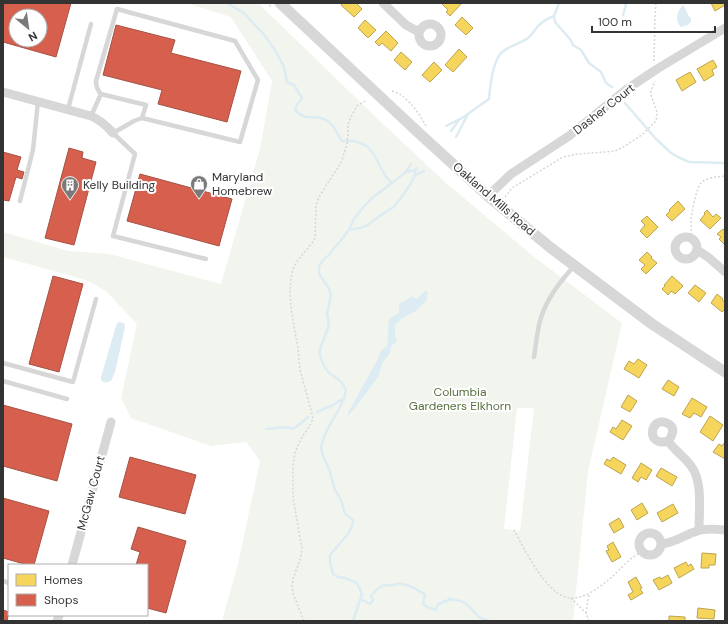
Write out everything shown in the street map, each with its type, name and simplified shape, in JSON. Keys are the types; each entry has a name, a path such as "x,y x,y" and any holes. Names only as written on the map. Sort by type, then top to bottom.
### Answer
{"street":[{"path":"383,3 406,25 420,32"},
{"name":"Oakland Mills Road","path":"284,4 421,135 488,196 574,266 652,324 725,372"},
{"name":"Dasher Court","path":"488,196 511,174 569,136 627,90 657,69 725,28"},
{"path":"3,92 91,116 100,120 113,133"},
{"path":"682,238 691,238 696,244 697,250 694,256 687,259 678,256 675,248 678,240 682,238"},
{"path":"697,250 708,257 725,272"},
{"name":"McGaw Court","path":"72,564 111,422"},
{"path":"668,441 692,466 697,477 699,492 699,530"},
{"path":"662,544 675,541 699,530 725,530"},
{"path":"653,533 657,535 662,544 659,551 653,555 642,552 639,542 643,536 653,533"}],"lane":[{"path":"142,118 146,105 101,94 97,91 96,81 117,9 235,41 258,80 240,142 142,118 113,133 135,154 113,236 206,259"},
{"path":"68,109 91,24"},
{"path":"91,116 101,94"},
{"path":"20,201 33,150 38,101"},
{"path":"534,357 544,307 556,288 574,266"},
{"path":"3,363 73,382 96,299"},
{"path":"3,381 67,399"}],"path":[{"path":"654,65 656,3"},
{"path":"506,197 512,188 563,157 578,154 615,151 643,134 656,121 657,112 652,100 651,91 657,78"},
{"path":"392,91 401,95 414,107 427,127"},
{"path":"304,621 293,593 292,586 293,579 302,557 294,497 293,466 295,452 313,419 300,370 291,308 291,278 296,264 315,238 316,207 318,199 341,163 347,144 348,124 353,112 357,106 365,101"},
{"path":"691,238 691,217 698,189 705,180 725,176"},
{"path":"514,530 532,562 550,586 556,592 571,598 589,594 607,581 636,554 642,552"},
{"path":"586,613 589,594"},
{"path":"571,598 586,613 589,621"}],"green space":[{"name":"Columbia Gardeners Elkhorn","path":"186,3 258,3 446,183 533,256 622,323 588,472 573,621 222,621 238,564 260,461 246,442 211,446 131,418 121,398 137,324 106,291 86,280 3,257 3,232 68,251 109,254 221,284 260,149 272,81 231,17","holes":["517,408 534,408 520,531 504,529"]}],"shaded area":[{"path":"683,5 691,18 691,22 688,25 681,27 677,16"},
{"path":"425,291 428,292 426,301 416,311 401,319 395,325 397,342 391,346 391,351 382,364 378,377 347,417 378,359 380,352 387,346 389,319 399,313 399,303 412,296 417,299"},
{"path":"118,322 124,323 125,327 115,372 111,381 104,382 101,380 101,377"}],"building: Homes":[{"path":"343,3 356,3 362,9 354,17 341,5"},
{"path":"462,3 450,16 446,12 448,10 442,4"},
{"path":"711,3 725,3 725,5 715,11"},
{"path":"462,17 473,28 466,35 455,25"},
{"path":"365,20 376,30 368,38 358,28"},
{"path":"386,31 398,43 391,51 382,43 379,46 375,42"},
{"path":"459,49 467,57 453,72 445,65"},
{"path":"401,52 412,62 405,70 394,60"},
{"path":"713,60 717,67 712,70 714,75 704,81 697,69"},
{"path":"434,62 442,70 430,82 422,75"},
{"path":"690,72 696,82 682,91 676,80"},
{"path":"678,201 685,209 672,221 666,215"},
{"path":"707,210 713,217 716,214 721,218 710,229 700,220"},
{"path":"647,216 658,227 647,238 640,231 645,225 641,221"},
{"path":"723,229 725,231 725,245 719,239 721,237 717,234"},
{"path":"647,252 657,263 646,274 641,269 645,265 639,260"},
{"path":"672,276 683,286 675,294 671,291 668,295 662,289"},
{"path":"695,285 706,293 699,302 688,293"},
{"path":"717,294 725,302 725,309 722,312 711,303"},
{"path":"638,359 647,365 639,378 624,369 629,361 634,364"},
{"path":"668,380 679,387 674,396 662,389"},
{"path":"628,395 637,401 630,412 621,407"},
{"path":"692,398 707,407 701,417 694,413 690,418 682,414"},
{"path":"710,416 723,425 713,441 700,432"},
{"path":"622,420 632,426 623,440 610,432 613,427 616,429"},
{"path":"725,442 725,459 713,452 719,444 722,446"},
{"path":"613,457 626,465 621,474 604,464 607,459 610,461"},
{"path":"641,463 652,470 646,480 641,477 638,482 632,478"},
{"path":"661,468 677,477 672,486 656,476"},
{"path":"642,503 648,513 637,520 631,510"},
{"path":"673,504 678,513 662,522 657,513"},
{"path":"619,518 624,527 614,533 609,524"},
{"path":"613,542 621,557 612,562 606,551 609,550 607,546"},
{"path":"702,553 716,554 715,565 709,565 709,568 701,568"},
{"path":"686,562 688,566 691,564 694,569 679,578 674,568"},
{"path":"668,575 672,583 659,590 653,580 660,577 661,579"},
{"path":"636,577 643,593 631,600 628,595 633,592 628,582"},
{"path":"698,608 715,610 714,619 697,618"},
{"path":"669,616 685,617 685,621 669,621"}],"building: Shops":[{"path":"3,3 71,3 56,57 24,48 48,48 48,8 8,8 8,43 3,42"},
{"path":"116,25 175,40 171,53 241,71 227,122 158,104 162,90 103,75"},
{"name":"Kelly Building","path":"69,148 83,152 82,158 96,162 74,245 45,238"},
{"path":"3,152 21,157 17,170 24,172 22,179 16,177 9,201 3,200"},
{"path":"140,174 232,199 219,246 127,221"},
{"path":"53,276 83,284 59,372 29,364"},
{"path":"3,405 72,424 57,481 3,466"},
{"path":"130,457 196,475 185,514 119,497"},
{"path":"3,498 49,511 34,564 24,564 3,558"},
{"path":"138,527 186,541 166,613 148,608 148,564 136,564 140,552 131,549"},
{"path":"3,610 8,612 8,616 7,621 3,621"}],"waterway":[{"path":"227,3 244,13 266,37 276,52 284,67 287,82 294,85 302,98 295,110 305,117 322,118 327,121 332,125 342,141 355,141 367,146 373,153 386,177 392,183"},
{"path":"446,126 462,118 489,99 491,82 498,57 507,49 528,38 538,26 554,16 559,3"},
{"path":"623,15 626,5 625,3"},
{"path":"554,16 555,22 570,39 573,45 581,50 589,63 601,72 606,83 612,87"},
{"path":"625,103 656,139 671,153 689,162 725,163"},
{"path":"456,137 468,114"},
{"path":"451,131 459,120"},
{"path":"353,621 362,594 357,583 333,574 330,562 330,555 348,534 353,520 345,514 341,500 335,490 321,447 328,428 344,398 346,390 342,383 329,373 320,356 320,349 329,325 327,313 331,294 319,274 319,266 349,230 360,211 371,199 406,172 411,164"},
{"path":"407,172 417,168"},
{"path":"415,170 415,175 424,171"},
{"path":"349,230 368,225 395,206 410,185 415,175"},
{"path":"317,412 344,398"},
{"path":"266,429 286,427 293,429 308,417"},
{"path":"361,599 370,604 373,600 371,596 380,587 384,585 403,584 423,593 425,595 423,604 427,607 436,610 438,604 442,603 443,601 446,602 449,599 459,601 469,606 480,618 489,621"}],"place":[{"name":"Maryland Homebrew","path":"199,199"},
{"name":"Kelly Building","path":"70,200"}]}
